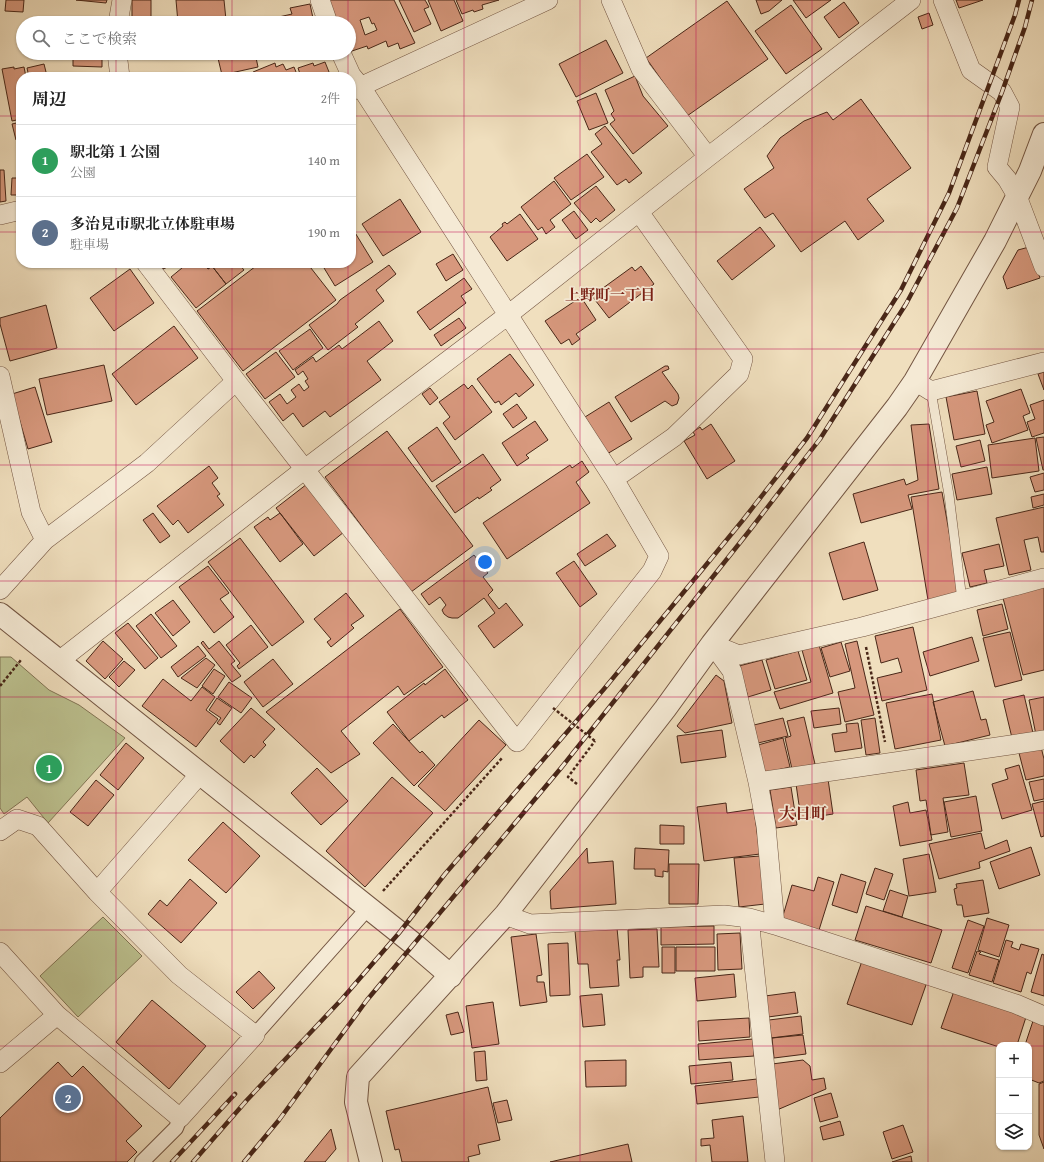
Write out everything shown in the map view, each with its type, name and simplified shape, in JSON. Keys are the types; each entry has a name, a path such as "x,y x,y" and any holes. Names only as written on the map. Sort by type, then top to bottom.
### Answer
{"street":[{"path":"119,16 122,0"},
{"path":"320,0 326,16"},
{"path":"150,268 236,381 518,742 652,571 659,556 614,479 508,315 356,89 548,0"},
{"path":"611,0 641,69 708,157"},
{"path":"60,661 305,469 508,315 708,157 911,0"},
{"path":"943,0 971,70 1002,92 1010,108 997,167 1007,179 1017,196 1044,267"},
{"path":"118,60 119,72"},
{"path":"344,60 350,72"},
{"path":"371,1162 356,1102 358,1077 505,915 665,709 712,644 897,407 923,386 1017,196 1037,168 1044,134"},
{"path":"0,215 16,211"},
{"path":"614,479 674,438 739,374 743,359 639,212"},
{"path":"923,386 1044,362"},
{"path":"0,377 7,443 31,512 44,540"},
{"path":"0,590 44,540 147,463 236,381"},
{"path":"712,644 739,655 862,627 1044,578"},
{"path":"0,614 415,944 451,976"},
{"path":"712,644 732,671 758,782 766,826 775,925"},
{"path":"758,782 1044,740"},
{"path":"97,892 200,774"},
{"path":"0,831 17,819 38,826 97,892 179,975 255,1034"},
{"path":"142,1162 176,1128 180,1118 368,908"},
{"path":"505,915 530,924 724,915 749,918 775,925 1016,1004 1044,1016"},
{"path":"749,918 775,1162"},
{"path":"0,952 57,1015 180,1118"},
{"path":"0,1063 57,1015"}],"lane":[{"path":"923,386 949,495 962,600"}],"path":[{"path":"862,627 889,763"},
{"path":"0,686 22,660"},
{"path":"553,708 595,741 568,777 582,788"},
{"path":"368,908 518,742"}],"green space":[{"path":"0,657 11,657 49,690 79,705 125,738 48,823 27,797 4,814 0,808"},
{"path":"103,917 142,956 78,1017 40,976"}],"building":[{"path":"6,0 24,0 23,12 5,11"},
{"path":"76,0 107,0 106,3"},
{"path":"132,0 151,0 151,16 132,16"},
{"path":"176,0 224,0 226,16 177,16"},
{"path":"328,0 394,0 415,43 400,49 398,43 388,47 386,41 368,49 367,46 356,50 356,16 334,16","holes":["369,17 372,24 374,23 377,30 365,35 360,20"]},
{"path":"399,0 425,0 429,7 424,9 431,24 414,32"},
{"path":"428,0 454,0 463,21 441,31"},
{"path":"456,0 499,0 482,5 483,9 474,12 473,10 462,14"},
{"path":"756,0 782,0 769,11 761,14"},
{"path":"793,0 831,0 806,18"},
{"path":"956,0 983,0 959,8"},
{"path":"727,1 768,59 687,116 646,58"},
{"path":"844,2 859,23 839,38 824,17"},
{"path":"310,4 313,16 283,16 292,14 290,8"},
{"path":"791,5 822,49 786,74 755,31"},
{"path":"929,13 933,25 922,29 918,17"},
{"path":"606,40 623,73 576,97 559,64"},
{"path":"73,60 102,60 102,67 73,66"},
{"path":"218,60 256,60 258,67 236,72 221,72"},
{"path":"325,62 329,72 299,72 298,68 313,63 314,66"},
{"path":"275,63 276,67 283,64 286,70 294,67 296,72 253,72"},
{"path":"44,64 46,72 28,72 27,68"},
{"path":"24,67 25,72 16,72 16,120 12,121 2,69"},
{"path":"635,76 643,96 668,126 633,154 610,124 615,120 611,114 614,111 605,90"},
{"path":"596,93 608,123 589,130 577,101"},
{"path":"861,99 911,168 867,199 884,221 858,240 845,221 801,252 773,213 765,218 744,189 774,168 767,156 780,138 804,121 827,112 833,120"},
{"path":"16,123 16,140 12,124"},
{"path":"605,126 642,173 629,183 626,179 617,185 591,152 602,144 595,134"},
{"path":"587,154 604,177 571,200 554,178"},
{"path":"0,170 4,170 6,201 0,202"},
{"path":"12,178 16,178 16,195 11,195"},
{"path":"554,181 571,204 550,220 555,227 546,234 542,227 538,230 521,207"},
{"path":"596,186 615,210 600,222 596,218 591,223 574,203"},
{"path":"400,199 421,232 383,256 362,224"},
{"path":"574,211 588,230 576,239 562,220"},
{"path":"520,214 538,239 507,261 490,237 503,226 502,224 505,222 507,224"},
{"path":"760,227 775,246 732,280 717,261"},
{"path":"356,234 373,262 335,286 324,268 356,268"},
{"path":"1029,247 1040,278 1007,289 1003,277 1018,250"},
{"path":"453,254 463,270 446,281 436,264"},
{"path":"389,265 396,274 376,290 384,301 355,324 358,327 328,350 309,325 337,304 340,300"},
{"path":"641,266 654,284 609,318 592,296 632,267 635,271"},
{"path":"182,268 214,268 226,284 196,308 171,277"},
{"path":"214,268 242,268 244,270 226,284"},
{"path":"253,268 311,268 336,300 243,371 197,311"},
{"path":"130,269 154,303 114,331 90,298"},
{"path":"464,278 472,289 461,296 466,303 430,330 417,312"},
{"path":"581,297 596,320 576,334 580,339 572,345 569,339 561,344 545,321"},
{"path":"46,305 57,348 10,361 0,324 0,318"},
{"path":"459,318 466,328 441,346 434,335"},
{"path":"379,321 393,341 367,361 381,380 330,417 325,411 303,427 293,413 283,421 269,402 280,394 287,404 296,397 291,390 299,384 304,391 309,387 305,381 308,379 303,371 298,375 295,370 313,357 316,362 339,345 342,349"},
{"path":"174,326 198,358 136,405 112,374"},
{"path":"310,329 323,348 293,370 279,351"},
{"path":"276,352 295,377 265,399 246,374"},
{"path":"510,354 534,385 519,397 516,393 501,405 499,401 495,403 477,379"},
{"path":"104,365 112,401 47,415 39,379"},
{"path":"665,366 668,366 669,369 662,372 678,394 679,398 677,404 672,406 665,401 631,422 615,397"},
{"path":"1044,372 1044,390 1038,374"},
{"path":"464,384 468,389 472,385 492,412 455,440 443,423 450,417 439,402"},
{"path":"35,387 52,442 28,449 12,394"},
{"path":"430,388 438,398 430,405 422,394"},
{"path":"1021,389 1030,413 1023,416 1028,430 992,443 986,425 994,422 986,401"},
{"path":"977,391 985,434 954,440 946,397"},
{"path":"1044,400 1044,433 1032,437 1027,422 1035,419 1030,405"},
{"path":"609,402 632,439 607,454 585,417"},
{"path":"517,404 527,418 513,428 503,414"},
{"path":"535,421 548,440 526,455 529,458 517,466 502,443"},
{"path":"711,424 735,461 707,479 684,441 695,435 693,432 700,427 702,430"},
{"path":"929,424 939,489 908,495 912,509 861,523 853,494 904,479 906,485 918,480 911,425"},
{"path":"437,427 461,462 432,482 408,448"},
{"path":"387,431 473,546 411,592 325,477"},
{"path":"1044,437 1044,470 1043,470 1036,438"},
{"path":"1035,438 1039,471 992,478 988,445"},
{"path":"980,440 985,461 961,467 956,446"},
{"path":"483,454 501,480 490,488 492,490 479,499 478,497 455,513 436,486"},
{"path":"582,461 589,472 576,482 590,503 507,559 483,523 570,465 572,468"},
{"path":"209,466 218,478 212,483 220,494 217,496 224,505 188,533 178,520 173,525 157,506"},
{"path":"987,467 992,494 957,500 952,474"},
{"path":"1044,473 1044,490 1035,492 1030,477"},
{"path":"307,484 344,532 314,556 276,508"},
{"path":"942,492 960,594 928,600 911,497"},
{"path":"1044,494 1044,505 1033,508 1031,497"},
{"path":"1044,507 1044,552 1041,552 1038,537 1024,540 1031,570 1009,575 996,518"},
{"path":"153,513 170,536 160,543 143,520"},
{"path":"280,513 303,544 280,562 254,527 268,517 270,520"},
{"path":"607,534 616,546 585,566 577,554"},
{"path":"240,538 304,622 272,646 208,562"},
{"path":"864,542 878,590 843,600 829,553"},
{"path":"999,544 1004,566 984,570 987,583 970,587 962,553"},
{"path":"474,555 488,573 483,577 493,590 488,595 499,609 506,603 523,625 494,648 478,626 495,613 484,598 458,618 452,618 444,614 442,610 446,605 440,597 429,605 421,594"},
{"path":"574,561 597,594 580,607 556,573"},
{"path":"208,566 229,593 220,599 234,617 214,633 179,587"},
{"path":"1044,587 1044,670 1023,675 1003,598"},
{"path":"346,593 364,616 351,625 354,628 331,647 327,642 331,639 314,619"},
{"path":"173,600 190,622 173,636 155,613"},
{"path":"1002,604 1008,629 983,636 977,610"},
{"path":"400,609 443,667 404,695 398,686 341,731 360,754 331,773 266,712"},
{"path":"151,614 177,646 161,658 136,626"},
{"path":"128,623 158,658 145,669 115,633"},
{"path":"251,625 268,647 239,669 237,666 240,663 226,645"},
{"path":"913,627 927,690 882,701 877,678 902,672 898,658 881,663 875,636"},
{"path":"1010,632 1022,680 995,687 983,638"},
{"path":"972,637 979,661 930,676 923,652"},
{"path":"103,641 123,659 105,679 86,661"},
{"path":"203,641 209,649 219,641 235,661 231,664 241,676 232,682 201,643"},
{"path":"857,641 874,715 845,722 838,692 855,688 845,644"},
{"path":"841,642 850,671 830,677 821,648"},
{"path":"819,645 833,693 780,709 774,692 811,682 802,650"},
{"path":"198,646 206,656 178,677 171,667"},
{"path":"798,651 807,680 775,689 766,660"},
{"path":"206,658 215,665 197,688 181,678"},
{"path":"273,659 293,684 263,707 244,682"},
{"path":"762,660 771,690 748,697 739,666"},
{"path":"124,661 135,670 119,687 109,677"},
{"path":"214,669 225,676 213,694 202,686"},
{"path":"445,669 468,700 444,718 442,715 409,741 387,712 424,683 425,685"},
{"path":"716,675 724,681 732,723 685,733 677,726"},
{"path":"163,679 191,701 202,687 215,697 206,710 218,719 196,747 142,706"},
{"path":"229,682 252,698 241,713 218,697"},
{"path":"973,691 981,720 986,719 990,735 945,746 933,702"},
{"path":"932,694 941,740 895,749 886,703"},
{"path":"1024,695 1033,733 1012,738 1003,700"},
{"path":"1044,697 1044,734 1036,735 1029,700"},
{"path":"217,698 232,708 220,725 217,723 221,718 209,710"},
{"path":"251,708 275,729 263,742 266,745 254,758 251,755 244,763 220,741"},
{"path":"839,708 841,724 814,728 811,711"},
{"path":"804,717 815,764 792,769 785,738 791,736 787,721"},
{"path":"783,718 788,736 758,743 754,725"},
{"path":"875,718 880,753 866,755 861,720"},
{"path":"479,720 506,745 445,811 418,786"},
{"path":"858,723 862,748 835,752 832,734 847,732 846,724"},
{"path":"393,724 420,753 422,751 435,765 414,786 373,743"},
{"path":"722,730 726,757 681,763 677,736"},
{"path":"783,738 790,767 765,773 758,745"},
{"path":"126,743 144,758 118,790 100,775"},
{"path":"1041,747 1044,759 1044,776 1026,780 1019,753"},
{"path":"964,763 969,795 943,798 948,832 931,835 926,800 920,801 916,770"},
{"path":"1019,765 1032,810 1002,819 992,784 1008,779 1005,769"},
{"path":"317,768 348,801 321,825 291,793"},
{"path":"392,777 433,813 365,887 326,851"},
{"path":"828,779 833,814 801,819 796,784"},
{"path":"1044,779 1044,799 1034,801 1029,782"},
{"path":"96,780 114,795 88,826 70,812"},
{"path":"791,787 797,825 776,828 770,790"},
{"path":"976,796 982,831 951,837 944,802"},
{"path":"1044,801 1044,836 1041,837 1032,804"},
{"path":"908,802 910,813 926,810 932,840 900,846 893,806"},
{"path":"726,803 727,813 754,809 760,854 704,861 697,807"},
{"path":"223,822 260,856 226,893 188,860"},
{"path":"660,825 684,826 684,844 660,844"},
{"path":"981,833 985,849 1007,840 1010,851 979,862 980,868 939,879 929,844"},
{"path":"1031,847 1040,875 999,889 990,862"},
{"path":"587,848 588,863 613,861 616,904 551,909 550,891"},
{"path":"635,848 669,850 668,872 663,871 663,877 655,876 655,869 634,869"},
{"path":"929,854 936,892 909,896 903,859"},
{"path":"760,856 765,904 739,907 734,858"},
{"path":"669,864 699,864 698,904 669,904"},
{"path":"875,868 893,874 884,900 866,894"},
{"path":"841,874 866,882 857,913 832,905"},
{"path":"818,877 834,882 819,930 782,919 792,885 814,891"},
{"path":"190,879 217,903 181,943 148,914 160,900 167,906"},
{"path":"983,880 989,913 964,917 962,905 957,905 954,889 957,888 956,884"},
{"path":"890,890 908,896 902,917 883,911"},
{"path":"866,906 942,930 931,963 855,940"},
{"path":"987,918 1009,925 999,957 978,950"},
{"path":"968,920 984,926 968,973 952,968"},
{"path":"714,926 714,944 661,945 661,927"},
{"path":"617,928 620,960 617,960 619,986 590,988 588,964 578,964 575,931"},
{"path":"657,929 659,967 643,967 643,977 630,978 628,930"},
{"path":"740,933 742,969 718,970 717,934"},
{"path":"536,934 542,975 537,976 537,982 544,982 547,1002 520,1006 511,937"},
{"path":"1006,940 1013,942 1011,947 1019,950 1021,944 1039,949 1031,974 1027,972 1021,992 993,983"},
{"path":"568,943 570,995 550,996 548,944"},
{"path":"662,947 675,947 675,973 662,973"},
{"path":"676,947 715,947 715,971 676,971"},
{"path":"977,951 981,952 979,954 999,960 992,982 969,975"},
{"path":"1042,954 1044,955 1044,996 1031,992"},
{"path":"862,961 927,982 912,1025 847,1004"},
{"path":"259,971 275,988 253,1009 236,992"},
{"path":"734,974 736,997 697,1001 695,978"},
{"path":"954,991 1027,1014 1018,1042 996,1042 996,1046 941,1028"},
{"path":"795,992 798,1013 768,1017 765,996"},
{"path":"602,994 605,1025 583,1027 580,996"},
{"path":"152,1000 206,1046 169,1089 116,1042"},
{"path":"493,1002 499,1044 472,1048 466,1006"},
{"path":"458,1012 464,1032 451,1035 446,1015"},
{"path":"801,1016 803,1034 771,1038 769,1020"},
{"path":"749,1018 750,1037 699,1041 698,1021"},
{"path":"1033,1021 1044,1025 1044,1081 1039,1083 1032,1080 1032,1042 1026,1042"},
{"path":"803,1035 806,1054 774,1058 772,1038"},
{"path":"753,1039 754,1056 699,1060 698,1044"},
{"path":"485,1051 487,1080 476,1081 474,1052"},
{"path":"626,1060 626,1086 586,1087 585,1061"},
{"path":"803,1060 810,1066 812,1080 824,1078 826,1089 777,1110 772,1064"},
{"path":"58,1062 72,1077 83,1066 142,1126 126,1141 137,1152 127,1162 0,1162 0,1118"},
{"path":"731,1062 733,1080 691,1084 689,1066"},
{"path":"757,1079 759,1097 697,1104 695,1086"},
{"path":"1044,1082 1044,1149 1039,1135 1039,1084"},
{"path":"488,1087 500,1140 478,1145 480,1154 468,1157 469,1162 402,1162 399,1149 395,1150 386,1111"},
{"path":"831,1093 838,1117 820,1122 814,1098"},
{"path":"507,1100 512,1120 498,1123 493,1103"},
{"path":"743,1116 748,1162 712,1162 710,1145 701,1146 701,1139 714,1138 712,1120"},
{"path":"840,1121 844,1135 823,1140 820,1127"},
{"path":"903,1125 913,1152 892,1159 883,1132"},
{"path":"331,1129 336,1149 325,1162 304,1162"},
{"path":"628,1144 632,1162 550,1162"},
{"path":"911,1156 912,1162 892,1162"}],"railway":[{"path":"193,1162 247,1100 342,999 399,933 445,874 604,689 743,520 807,438 901,290 949,193 1015,15 1019,0"},
{"path":"244,1162 279,1120 367,1000 561,768 750,530 820,439 906,304 957,208 1002,92 1025,27 1032,0"},
{"path":"172,1162 235,1094"}],"place":[{"name":"駅北第１公園","path":"49,768"},
{"name":"多治見市駅北立体駐車場","path":"68,1098"}],"district":[{"name":"上野町一丁目","path":"610,294"},
{"name":"大日町","path":"803,813"}]}
